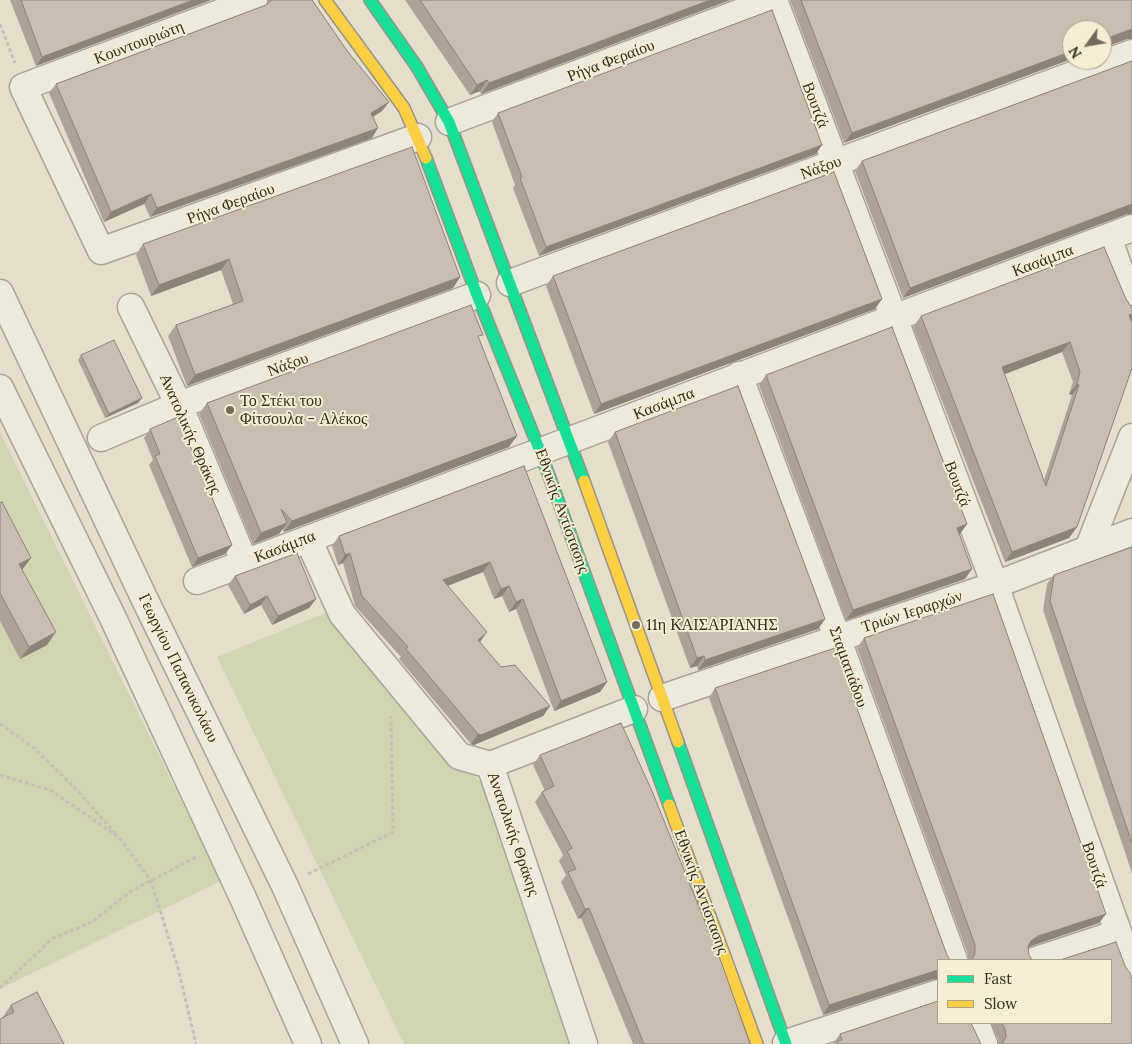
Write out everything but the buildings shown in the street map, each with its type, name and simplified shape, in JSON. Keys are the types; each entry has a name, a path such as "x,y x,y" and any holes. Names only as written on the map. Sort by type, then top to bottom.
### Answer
{"main road":[{"name":"Εθνικής Αντίστασης","path":"325,0 404,108 418,137 477,295 540,450 757,1044"},
{"name":"Εθνικής Αντίστασης","path":"370,0 417,67 449,122 569,439 786,1043"}],"street":[{"name":"Κουντουριώτη","path":"24,87 254,0"},
{"name":"Ρήγα Φεραίου","path":"449,122 773,0"},
{"name":"Βουτζά","path":"773,0 995,584 1132,971"},
{"name":"Νάξου","path":"510,283 1132,53"},
{"name":"Ρήγα Φεραίου","path":"24,87 101,251 418,137"},
{"name":"Κασάμπα","path":"197,581 1120,232"},
{"path":"1120,232 1132,304"},
{"name":"Γεωργίου Παπανικολάου","path":"0,293 145,600 285,886 355,1044"},
{"name":"Νάξου","path":"101,438 179,405 477,295"},
{"name":"Ανατολικής Θράκης","path":"131,307 179,405 245,563"},
{"name":"Σταματιάδου","path":"739,376 837,637 954,959"},
{"path":"0,388 112,618 219,845 308,1044"},
{"path":"1088,549 1132,437"},
{"name":"Τριών Ιεραρχών","path":"662,698 995,584 1132,532"},
{"name":"Ανατολικής Θράκης","path":"308,539 342,614 459,756 490,765 584,1044"},
{"path":"490,765 634,709"},
{"path":"1039,959 1118,933"},
{"path":"786,1043 937,992"},
{"path":"976,1024 984,1044"}],"path":[{"path":"0,24 24,87"},
{"path":"285,886 393,832 390,673"},
{"path":"0,724 34,748 75,788 120,838 151,881 178,968 196,1044"},
{"path":"0,775 50,790 120,838"},
{"path":"0,988 52,938 92,922 131,891 219,845"}],"green space":[{"path":"0,432 221,881 0,989"},
{"path":"330,611 442,750 484,784 576,1044 404,1044 217,657"}],"traffic: fast":[{"path":"370,0 417,67 449,122 584,481"},
{"path":"426,158 477,295 540,451 669,805"},
{"path":"678,742 786,1044"}],"traffic: slow":[{"path":"325,0 404,108 426,158"},
{"path":"584,481 678,742"},
{"path":"669,805 757,1044"}],"place":[{"name":"Το Στέκι του Φίτσουλα - Αλέκος","path":"230,410"},
{"name":"11η ΚΑΙΣΑΡΙΑΝΗΣ","path":"636,625"}]}
